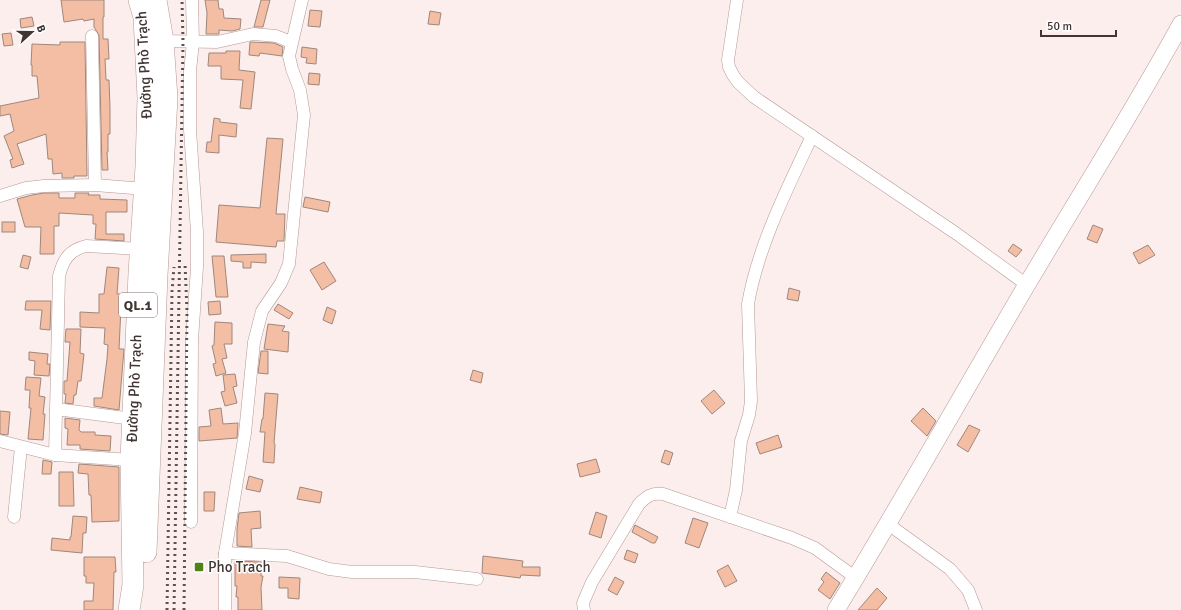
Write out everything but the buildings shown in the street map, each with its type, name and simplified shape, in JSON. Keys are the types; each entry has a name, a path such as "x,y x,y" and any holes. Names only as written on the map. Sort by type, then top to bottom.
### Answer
{"highway":[{"name":"Đường Phò Trạch","path":"139,0 144,17 158,98 145,189 141,249 148,274 133,419 131,460 141,610"},
{"name":"Đường Phò Trạch","path":"129,610 139,585 148,274 158,98 163,41 156,0"}],"main road":[{"path":"836,610 888,524 1027,285 1152,77 1181,24"}],"street":[{"path":"191,522 192,340 197,267 197,232 190,130 190,71 193,42 192,0"},
{"path":"225,610 225,553 245,433 254,342 262,311 281,283 289,264 304,115 300,90 289,56 291,42 302,0"},
{"path":"737,0 728,60 733,76 738,82 754,97 957,234 1027,285"},
{"path":"163,41 217,42 253,34 276,36 291,42"},
{"path":"92,36 95,185"},
{"path":"730,517 736,490 741,441 749,415 748,304 751,289 755,274 784,196 812,136"},
{"path":"0,196 35,186 95,185 145,189"},
{"path":"55,455 59,276 64,260 74,250 86,246 141,249"},
{"path":"56,409 133,419"},
{"path":"0,441 55,455 131,460"},
{"path":"14,517 21,447"},
{"path":"584,610 583,603 592,582 639,504 647,496 654,493 662,494 792,538 815,548 856,578"},
{"path":"888,524 950,569 968,590 976,610"},
{"path":"225,553 287,556 329,569 352,572 415,572 477,579"}],"railway":[{"path":"174,610 183,41 182,0"},
{"path":"184,610 187,311 185,264"},
{"path":"167,610 172,292 174,267"}],"place":[{"name":"Pho Trach","path":"199,567"}]}
